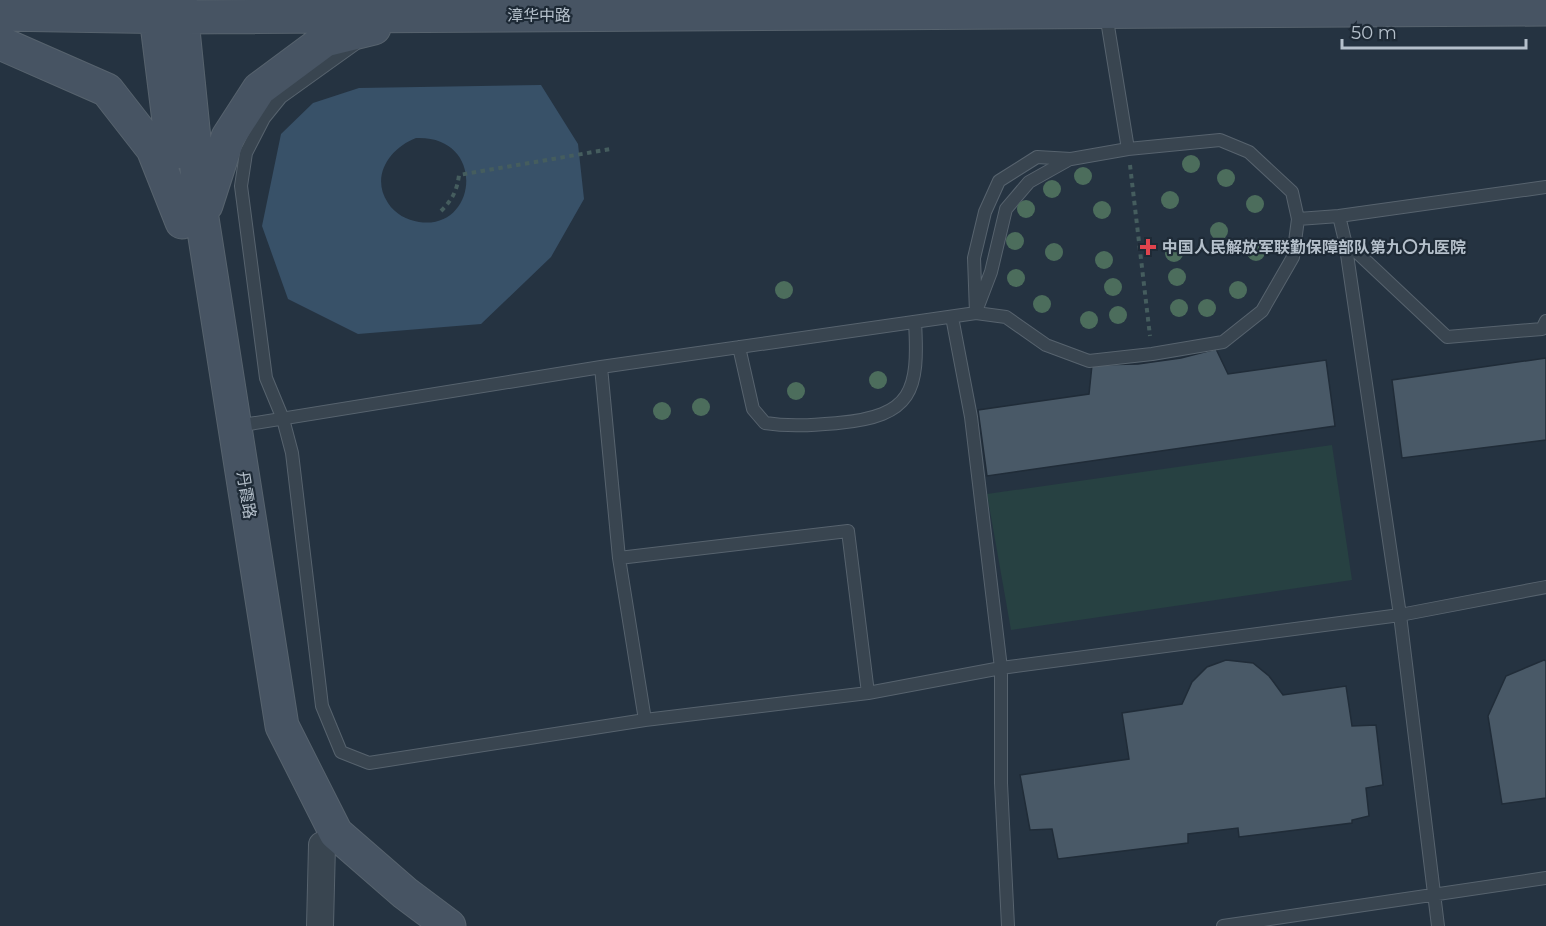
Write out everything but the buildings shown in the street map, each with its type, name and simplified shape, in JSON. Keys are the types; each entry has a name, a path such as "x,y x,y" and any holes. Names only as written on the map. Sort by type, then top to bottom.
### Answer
{"main road":[{"name":"漳华中路","path":"0,14 168,8 421,15 1546,9"},
{"name":"丹霞路","path":"168,8 192,220 268,713 322,845 390,910 414,926"},
{"path":"192,220 228,137 259,89 325,40 421,15"},
{"path":"0,44 107,90 153,149 192,220"},
{"name":"丹霞路","path":"192,220 237,426 282,726 336,833 405,893 449,926"}],"street":[{"path":"320,926 322,845"}],"lane":[{"path":"1106,13 1128,148"},
{"path":"379,27 281,98 264,118 246,153 241,186 244,223 266,378 283,419 292,453 322,706 341,752 369,763 645,720 868,693 1001,668 1400,615 1546,588"},
{"path":"237,426 601,367 976,313 1006,317 1046,345 1089,361 1152,354 1223,342 1262,311 1293,257 1298,219 1292,192 1249,153 1220,140 1128,148 1071,159 1037,157 999,181 985,212 974,258 976,313"},
{"path":"976,313 991,272 1006,209 1029,182 1071,159"},
{"path":"1298,219 1339,216 1546,187"},
{"path":"1339,216 1345,241 1400,615 1438,926"},
{"path":"1345,241 1447,338 1542,329 1546,321"},
{"path":"952,317 971,417 1001,668 1001,783 1008,926"},
{"path":"739,347 753,409 765,423 790,427 870,420 893,411 910,389 917,360 915,322"},
{"path":"601,367 619,558 645,720"},
{"path":"619,558 848,531 868,693"},
{"path":"1223,926 1546,878"}],"path":[{"path":"1128,148 1152,354"},
{"path":"441,211 451,202 459,175 610,149"}],"green space":[{"path":"1332,445 1352,580 1011,630 987,494"}],"water":[{"path":"541,85 578,144 584,199 551,257 481,324 358,334 288,299 262,226 281,134 313,103 359,88","holes":["416,138 439,141 455,151 464,166 466,182 463,199 453,212 439,221 410,220 388,203 383,193 382,173 391,156 407,143"]}],"place":[{"name":"中国人民解放军联勤保障部队第九〇九医院","path":"1148,247"}]}
